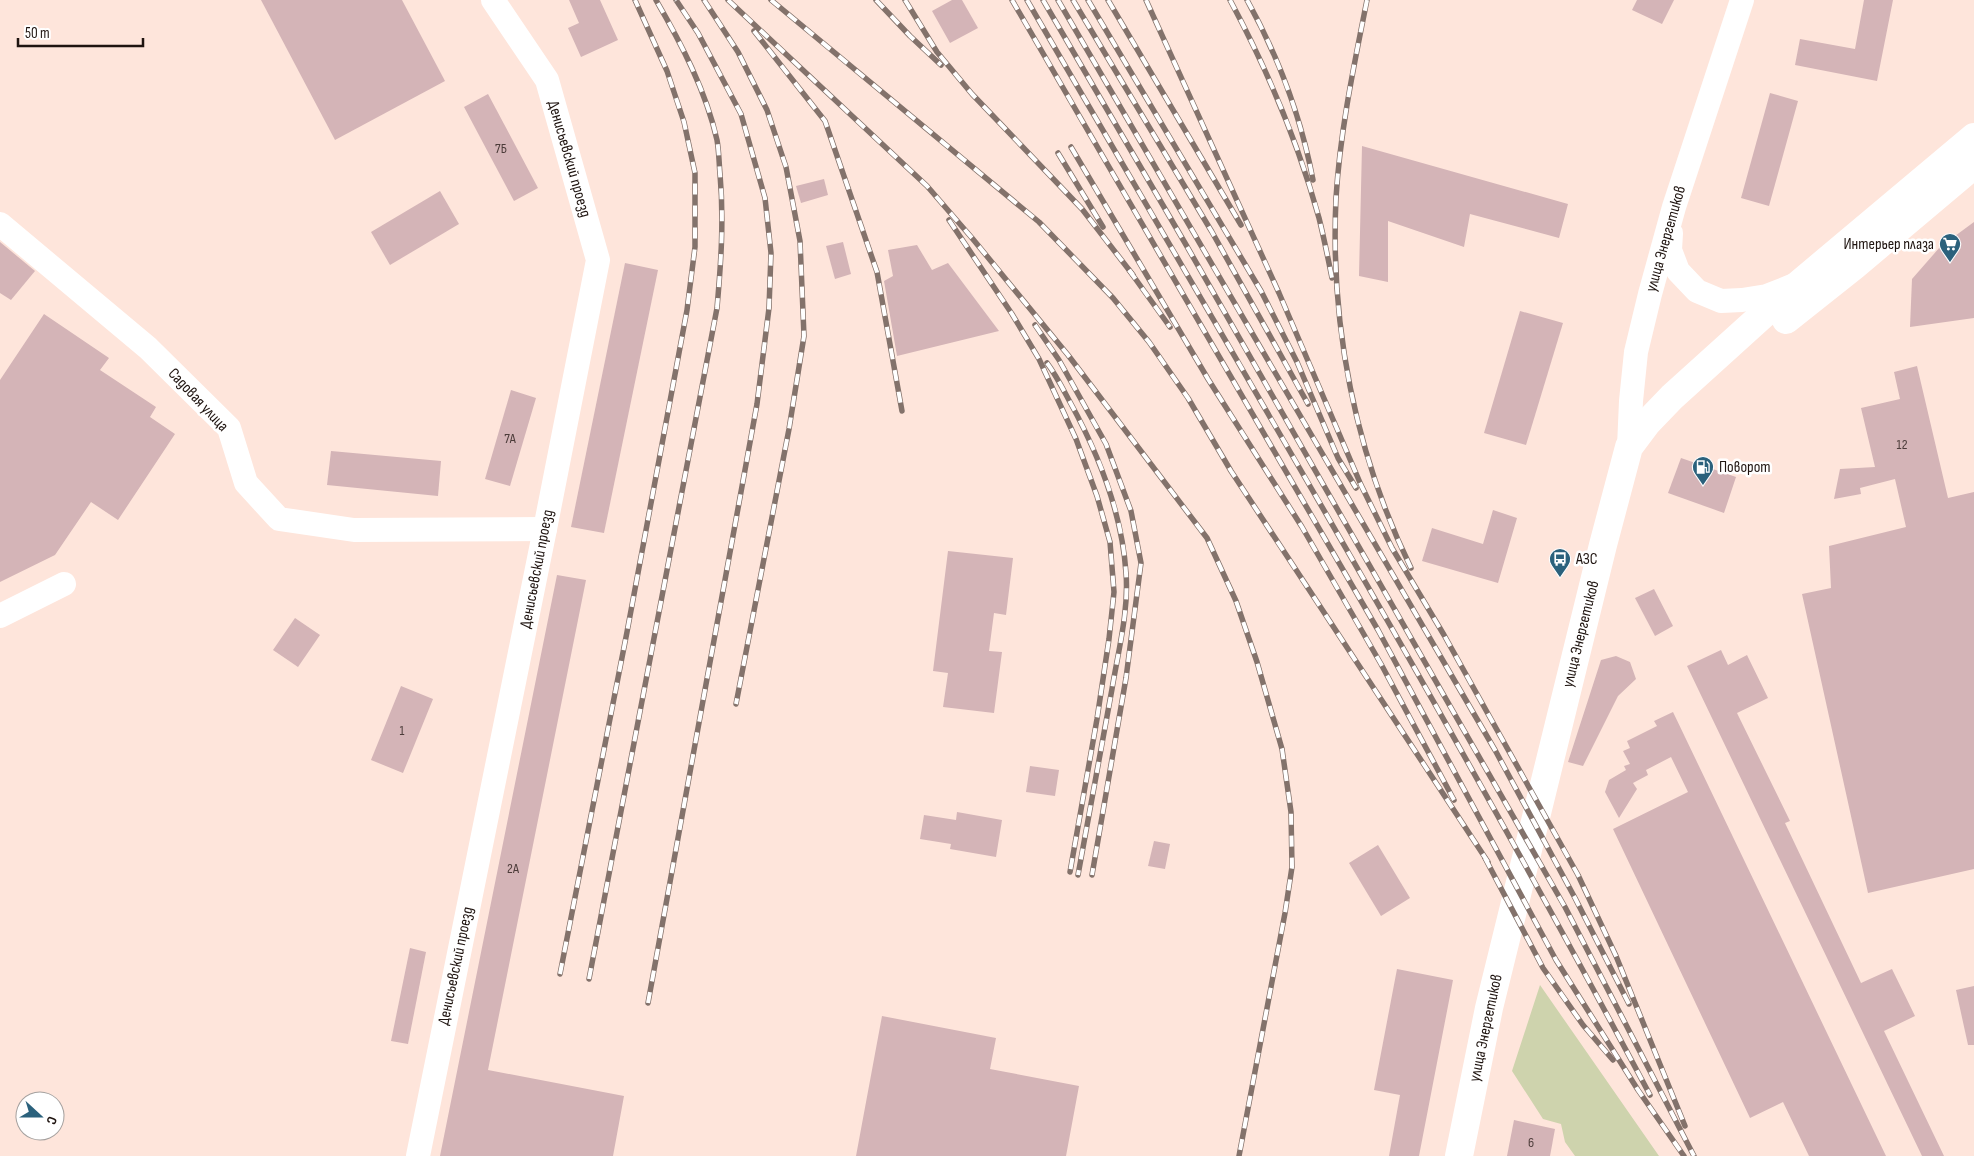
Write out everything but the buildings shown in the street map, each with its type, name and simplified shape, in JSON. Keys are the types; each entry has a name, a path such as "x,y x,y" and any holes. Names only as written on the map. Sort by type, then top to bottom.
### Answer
{"main road":[{"path":"1629,447 1647,423 1672,397 1774,304 1803,282 1974,137"},
{"path":"1629,447 1683,400 1854,266 1974,165"},
{"name":"улица Энергетиков","path":"1459,1156 1489,1008 1601,553 1629,447"}],"street":[{"name":"Денисьевский проезд","path":"418,1156 598,260 547,80 493,0"},
{"name":"улица Энергетиков","path":"1629,447 1630,402 1636,352 1650,294 1674,207 1742,0"},
{"path":"1674,207 1670,250 1678,271 1697,292 1721,300 1742,300 1767,296 1803,282"},
{"name":"Садовая улица","path":"0,224 148,348 229,428 246,483 279,519 354,530 545,529"},
{"path":"0,616 64,584"}],"green space":[{"path":"1540,985 1659,1156 1575,1156 1565,1142 1561,1124 1543,1119 1512,1071"}],"railway":[{"path":"560,974 627,632 687,310 695,247 695,173 684,122 667,71 635,0"},
{"path":"589,979 717,308 720,274 722,208 717,140 692,68 656,0"},
{"path":"648,1003 757,404 769,308 771,253 765,198 741,114 698,33 676,0"},
{"path":"704,0 738,52 767,110 786,167 800,241 804,336 789,429 736,704"},
{"path":"728,0 927,186 972,238 1068,355 1207,538 1236,601 1257,662 1282,749 1291,812 1292,867 1239,1156"},
{"path":"771,0 1039,222 1113,298 1149,342 1188,398 1231,471 1488,862"},
{"path":"876,0 941,65"},
{"path":"905,0 937,52 972,94 1082,209 1133,275"},
{"path":"1012,0 1378,630 1556,960 1638,1090 1684,1156"},
{"path":"1027,0 1422,681 1650,1095"},
{"path":"1043,0 1185,243 1565,907 1694,1156"},
{"path":"1058,0 1495,750 1575,898 1629,1004"},
{"path":"1073,0 1212,232 1308,404"},
{"path":"1088,0 1261,291 1297,362 1338,458 1356,488"},
{"path":"1108,0 1241,225"},
{"path":"1146,0 1279,293 1361,485 1392,548 1444,635 1578,875 1616,956 1685,1126"},
{"path":"1230,0 1257,52 1291,134 1319,218 1332,278"},
{"path":"1247,0 1269,43 1287,87 1302,133 1313,180"},
{"path":"1367,0 1348,98 1338,173 1335,246 1337,293 1342,341 1350,388 1361,434 1391,524 1411,568"},
{"path":"754,31 825,121 877,272 902,411"},
{"path":"1071,147 1208,379 1302,527 1381,664 1454,800"},
{"path":"1058,153 1103,227"},
{"path":"949,220 1012,314 1039,359 1076,439 1097,496 1110,542 1114,592 1109,639 1070,872"},
{"path":"1129,270 1170,327"},
{"path":"1035,325 1059,360 1106,444 1131,511 1141,563 1126,678 1092,875"},
{"path":"1047,363 1081,422 1107,484 1120,528 1127,587 1122,631 1078,875"},
{"path":"1485,858 1543,968 1583,1025 1613,1060"}],"place":[{"name":"Интерьер плаза","path":"1950,263"},
{"name":"Поворот","path":"1703,486"},
{"name":"АЗС","path":"1560,578"}]}
